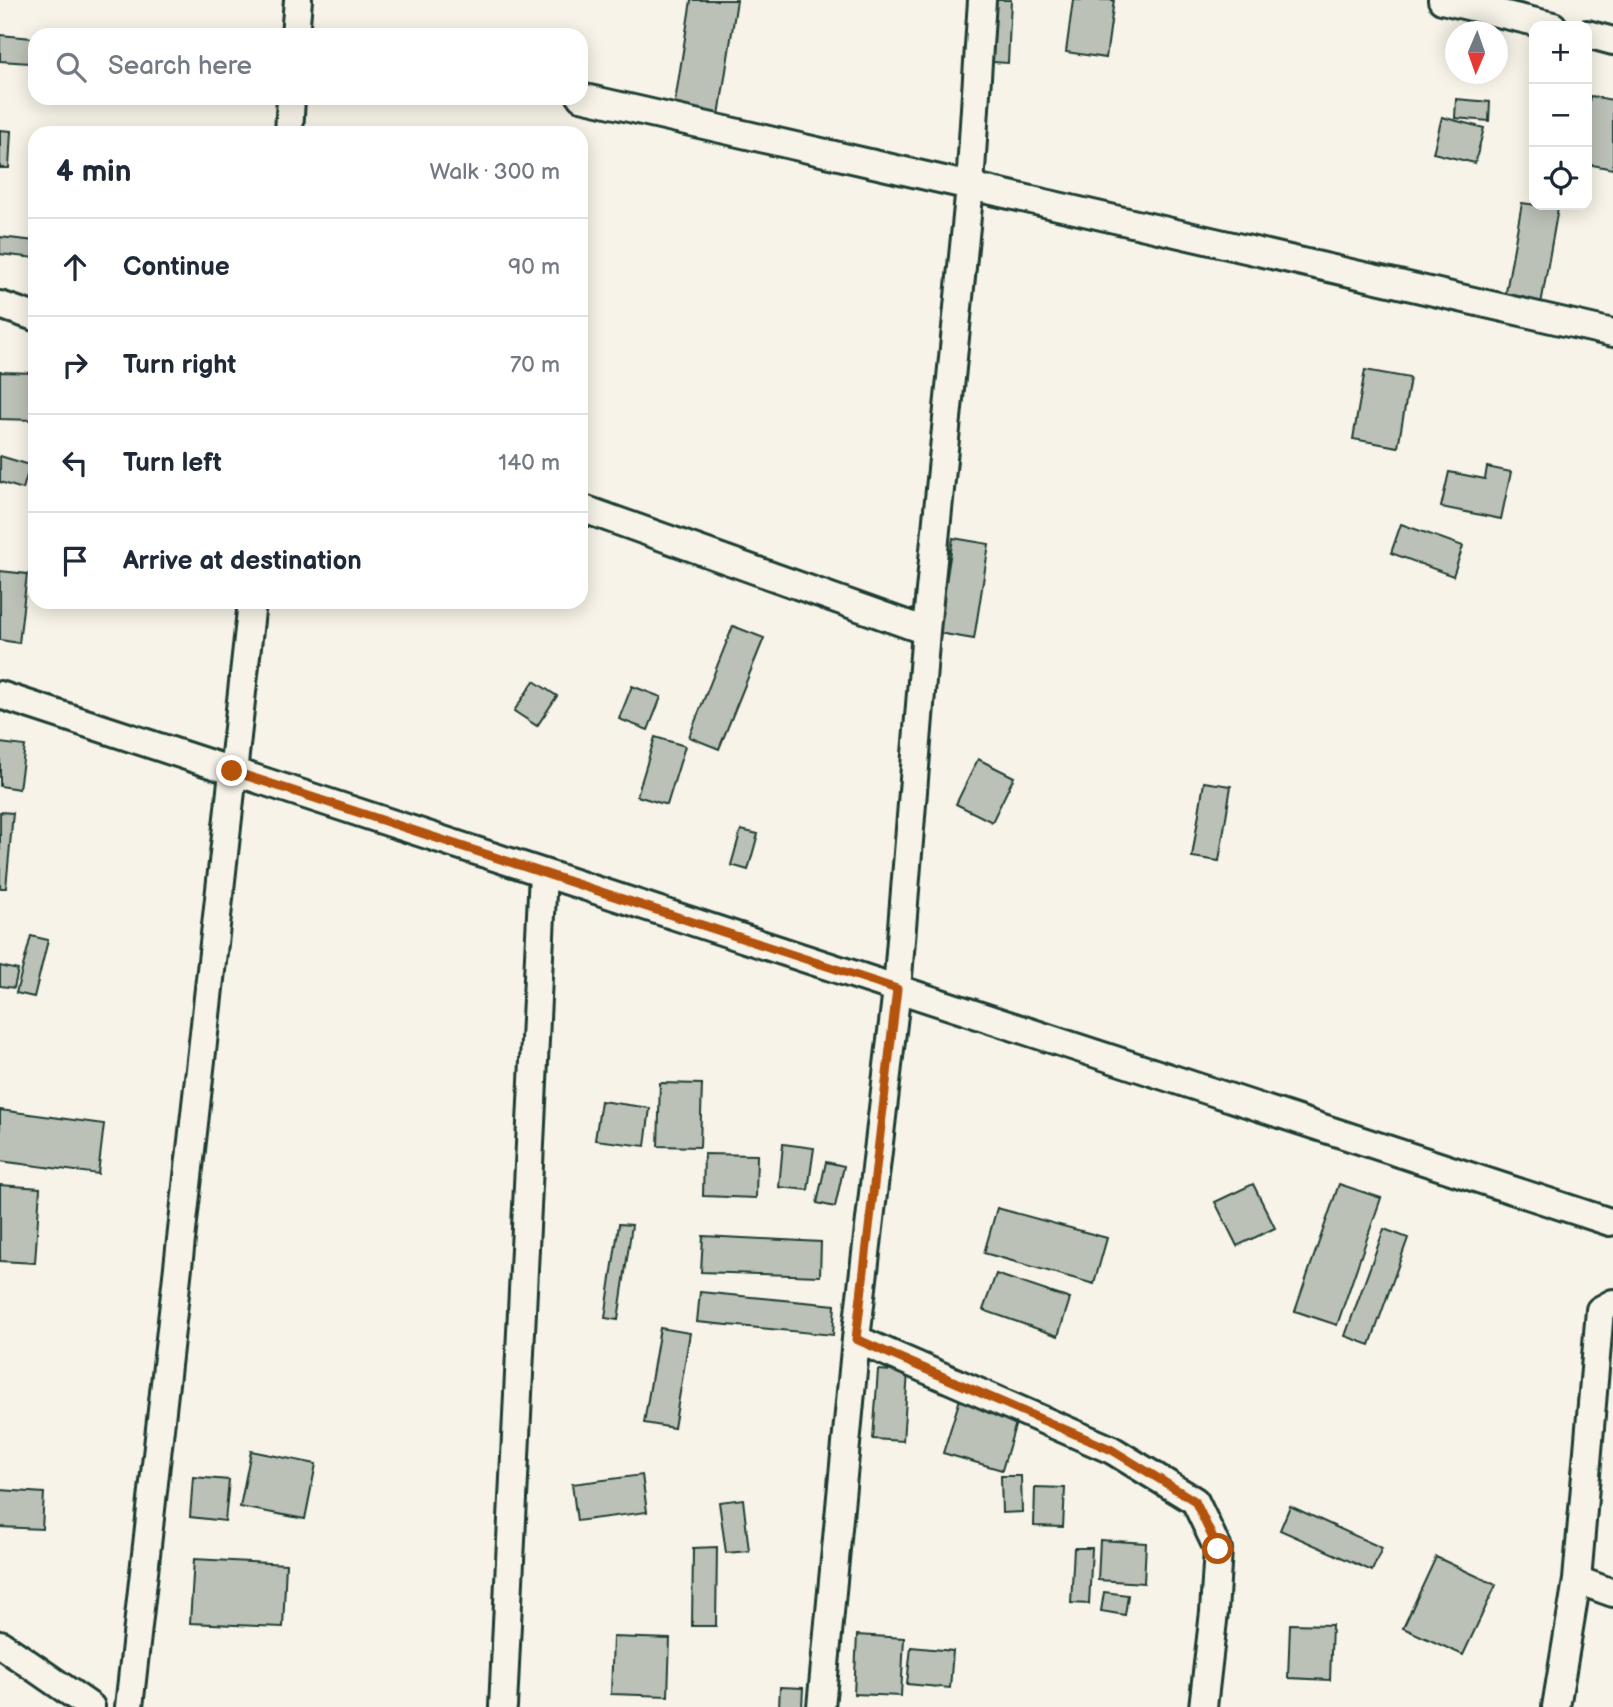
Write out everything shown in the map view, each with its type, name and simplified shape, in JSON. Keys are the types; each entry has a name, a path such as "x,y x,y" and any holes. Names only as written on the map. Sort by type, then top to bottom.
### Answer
{"street":[{"path":"298,0 300,28"},
{"path":"821,1707 856,1339 897,989 926,631 970,186 982,0"},
{"path":"1442,0 1532,21"},
{"path":"1592,35 1613,41"},
{"path":"588,99 1613,333"},
{"path":"289,126 291,105"},
{"path":"0,304 28,314"},
{"path":"588,511 926,631"},
{"path":"129,1707 251,609"},
{"path":"0,695 1610,1222"},
{"path":"503,1707 543,873"},
{"path":"1556,1707 1577,1580 1600,1310 1613,1303"},
{"path":"856,1339 1112,1450 1195,1501 1218,1549 1203,1707"},
{"path":"1577,1580 1613,1593"},
{"path":"2,1650 91,1707"}],"building":[{"path":"691,0 737,0 718,122 673,115"},
{"path":"990,0 1011,0 1008,63 976,61"},
{"path":"1073,0 1114,0 1106,58 1066,52"},
{"path":"0,35 28,38 28,63 0,61"},
{"path":"1592,96 1613,100 1613,169 1592,165"},
{"path":"1456,99 1490,102 1489,121 1455,118"},
{"path":"1442,117 1484,128 1475,163 1433,153"},
{"path":"0,130 11,131 9,168 0,168"},
{"path":"1522,203 1529,204 1529,210 1558,210 1540,310 1504,303"},
{"path":"0,237 28,240 28,257 0,254"},
{"path":"1365,370 1410,378 1398,447 1353,439"},
{"path":"0,372 28,373 28,420 0,419"},
{"path":"0,456 28,464 23,489 0,482"},
{"path":"1487,467 1511,472 1501,519 1441,507 1449,472 1485,479"},
{"path":"1401,524 1463,546 1453,576 1391,553"},
{"path":"953,538 989,544 974,639 938,633"},
{"path":"0,571 27,574 19,643 0,640"},
{"path":"733,626 764,638 719,749 689,737"},
{"path":"534,681 557,696 537,726 514,711"},
{"path":"632,686 661,697 648,730 619,719"},
{"path":"655,737 685,746 667,805 637,796"},
{"path":"0,743 25,746 19,789 0,786"},
{"path":"978,759 1014,777 992,822 956,804"},
{"path":"1204,782 1231,786 1219,861 1192,857"},
{"path":"0,812 13,813 6,888 0,888"},
{"path":"741,830 758,834 748,870 731,865"},
{"path":"31,936 48,940 34,997 16,993"},
{"path":"0,966 18,970 14,988 0,986"},
{"path":"660,1083 702,1084 700,1147 658,1146"},
{"path":"601,1101 650,1108 645,1146 595,1140"},
{"path":"0,1110 104,1124 98,1174 0,1161"},
{"path":"783,1144 814,1148 808,1190 779,1187"},
{"path":"704,1154 757,1155 756,1198 703,1196"},
{"path":"826,1162 844,1166 835,1207 817,1203"},
{"path":"1253,1184 1275,1228 1237,1246 1215,1202"},
{"path":"1339,1184 1381,1198 1337,1325 1295,1311"},
{"path":"0,1185 40,1188 35,1263 0,1261"},
{"path":"997,1208 1107,1238 1094,1284 984,1253"},
{"path":"619,1224 632,1225 618,1320 605,1318"},
{"path":"1384,1229 1408,1238 1370,1345 1345,1336"},
{"path":"703,1236 821,1242 820,1276 701,1272"},
{"path":"996,1274 1070,1299 1058,1336 983,1310"},
{"path":"700,1292 835,1305 833,1335 697,1322"},
{"path":"660,1328 690,1333 674,1428 644,1423"},
{"path":"878,1370 908,1372 903,1441 873,1439"},
{"path":"960,1399 1018,1416 1002,1470 943,1453"},
{"path":"251,1451 316,1464 305,1519 240,1507"},
{"path":"642,1475 647,1512 577,1521 572,1484"},
{"path":"1001,1476 1021,1476 1022,1512 1002,1513"},
{"path":"193,1477 229,1480 225,1521 190,1517"},
{"path":"1035,1487 1065,1488 1063,1527 1034,1526"},
{"path":"0,1490 44,1493 42,1529 0,1527"},
{"path":"743,1499 749,1551 726,1553 719,1502"},
{"path":"1290,1506 1382,1548 1372,1571 1280,1530"},
{"path":"1100,1540 1146,1543 1144,1583 1098,1580"},
{"path":"717,1547 716,1626 692,1626 693,1548"},
{"path":"1074,1548 1092,1548 1089,1604 1071,1603"},
{"path":"1436,1557 1496,1585 1463,1655 1403,1628"},
{"path":"194,1559 286,1564 283,1627 190,1623"},
{"path":"1104,1592 1128,1595 1125,1615 1101,1611"},
{"path":"1290,1624 1332,1625 1330,1680 1288,1678"},
{"path":"857,1635 904,1638 901,1696 854,1694"},
{"path":"613,1637 670,1639 668,1696 611,1694"},
{"path":"911,1647 953,1651 950,1688 907,1684"},
{"path":"780,1687 803,1688 802,1707 779,1707"}],"route":[{"path":"232,771 897,989 856,1339 1112,1450 1195,1501 1218,1549"}]}
